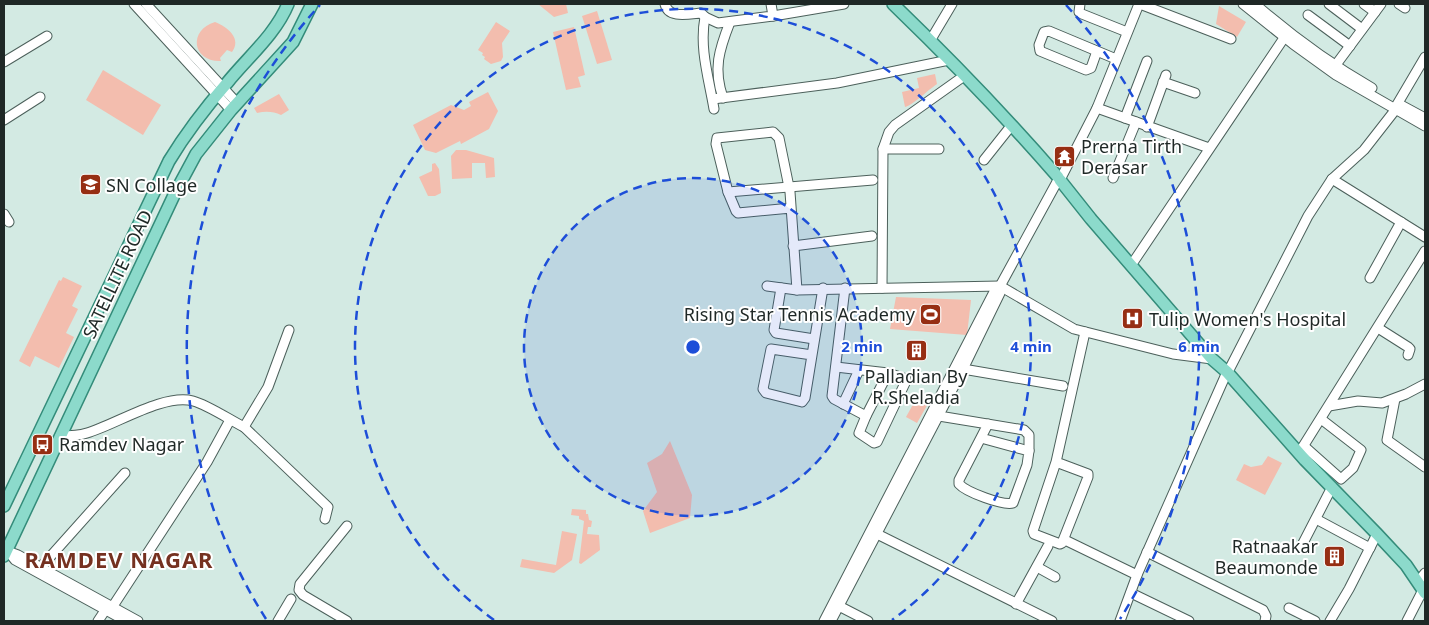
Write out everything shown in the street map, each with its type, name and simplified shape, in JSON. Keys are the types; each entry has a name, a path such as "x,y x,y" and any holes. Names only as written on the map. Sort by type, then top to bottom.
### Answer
{"main road":[{"name":"SATELLITE ROAD","path":"4,506 169,161 183,138 275,29 288,4"},
{"name":"SATELLITE ROAD","path":"5,551 175,193 196,154 234,106 293,42 312,4"},
{"path":"892,4 932,37 949,60 1060,178 1229,370 1407,558 1424,584"},
{"path":"902,4 1036,145 1103,234 1212,359 1229,370"},
{"path":"1302,449 1332,487 1424,584"}],"street":[{"path":"134,4 234,106"},
{"path":"146,4 220,92"},
{"path":"665,4 669,12 680,15 701,13 718,23 844,4"},
{"path":"771,4 773,16"},
{"path":"932,37 952,4"},
{"path":"1080,4 1079,12 1082,14 1127,32"},
{"path":"831,621 837,604 994,290 999,287 1097,108 1139,4 1231,39"},
{"path":"1243,4 1425,126"},
{"path":"1255,4 1286,34 1336,75 1397,107 1425,118"},
{"path":"1329,4 1362,29"},
{"path":"1364,4 1375,12"},
{"path":"1335,66 1381,4"},
{"path":"1308,15 1350,46"},
{"path":"706,17 702,33 703,48 714,109"},
{"path":"723,98 717,77 717,65 720,49 730,22"},
{"path":"1097,51 1091,68 1086,70 1040,51 1039,45 1044,32 1049,31 1097,51 1116,59"},
{"path":"1134,261 1286,34"},
{"path":"4,62 47,36"},
{"path":"1397,107 1425,57"},
{"path":"713,99 837,83 949,60"},
{"path":"1125,118 1147,61"},
{"path":"1120,621 1137,575 1229,370 1308,216 1332,179 1364,150 1397,107 1425,65"},
{"path":"882,288 883,149 889,132 895,125 964,76"},
{"path":"1147,127 1164,79 1195,94"},
{"path":"4,120 40,97"},
{"path":"1097,108 1209,148"},
{"path":"1113,178 1136,122"},
{"path":"984,160 1011,126"},
{"path":"791,208 738,213 728,192 716,140 719,137 774,132 777,134 791,208 797,290"},
{"path":"883,149 939,149"},
{"path":"1332,179 1425,237"},
{"path":"728,192 873,180"},
{"path":"1370,278 1402,222"},
{"path":"793,246 872,236"},
{"path":"1320,419 1361,450 1353,468 1341,479 1302,449 1320,419 1378,328 1425,251"},
{"path":"767,286 797,290 823,288 999,287 1074,329 1173,354 1212,359"},
{"path":"874,532 963,369 1000,292 999,287"},
{"path":"780,288 774,330 779,334 814,340"},
{"path":"812,355 771,349 763,390 766,393 802,402 805,398 823,288"},
{"path":"845,288 832,396 834,399 866,416"},
{"path":"1378,328 1408,347 1410,349 1408,355"},
{"path":"244,428 268,387 289,330"},
{"path":"1056,462 1088,474 1060,544 1034,534 1033,531 1056,462 1085,332"},
{"path":"836,367 888,373 906,379 877,442 874,443 859,433 888,373"},
{"path":"963,369 1063,386"},
{"path":"843,404 859,370"},
{"path":"1329,406 1358,401 1382,403 1425,384"},
{"path":"1395,398 1387,440 1425,467"},
{"path":"60,436 88,433 158,404 180,400 192,401 244,428 328,507 324,520"},
{"path":"939,416 988,424 1027,431 1029,435 1027,465 1013,503 1005,503 969,491 959,484 959,480 988,424"},
{"path":"98,621 109,608 208,462 230,420"},
{"path":"981,438 1029,451"},
{"path":"41,567 125,472"},
{"path":"1301,547 1332,487"},
{"path":"1316,519 1370,548"},
{"path":"347,526 300,584 299,590 303,596 347,621"},
{"path":"874,532 1052,621"},
{"path":"1330,621 1349,589 1377,534"},
{"path":"1067,541 1137,575"},
{"path":"1016,604 1048,546"},
{"path":"5,551 15,560 138,621"},
{"path":"5,551 18,554 41,567 109,608 126,621"},
{"path":"1147,552 1263,610 1266,616 1265,621"},
{"path":"1037,567 1055,577"},
{"path":"1407,621 1424,584"},
{"path":"1131,593 1189,621"},
{"path":"278,621 291,598"},
{"path":"824,621 837,604"},
{"path":"837,604 868,621"},
{"path":"1289,608 1314,621"}],"shaded area":[{"path":"538,4 566,4 568,13 554,17"},
{"path":"1219,6 1246,22 1237,37 1216,24"},
{"path":"597,11 612,60 597,64 582,16"},
{"path":"215,22 229,30 235,43 232,52 227,50 220,58 221,61 211,60 204,56 199,51 197,45 197,38 200,32 206,26"},
{"path":"496,22 510,31 502,43 503,57 501,61 491,64 484,59 483,53 478,50"},
{"path":"574,27 585,75 578,77 581,87 566,90 553,32"},
{"path":"103,70 161,105 143,135 86,100"},
{"path":"935,74 937,84 905,107 902,92 919,88 917,78"},
{"path":"488,92 498,111 489,129 461,144 460,141 436,153 425,150 413,125 451,105 464,110 471,106 469,102"},
{"path":"279,94 289,110 281,115 269,112 257,113 254,108"},
{"path":"456,150 466,150 494,158 495,177 486,178 485,163 472,163 472,178 452,179 451,156"},
{"path":"435,163 439,169 441,193 435,196 428,196 419,177 432,171 432,164"},
{"path":"63,277 82,286 72,306 78,309 66,333 74,337 59,368 35,356 30,367 19,361 59,280 61,281"},
{"name":"Rising Star Tennis Academy","path":"896,297 971,300 967,335 890,329"},
{"path":"921,397 929,402 917,423 906,417 916,399 919,401"},
{"path":"670,441 692,495 690,518 650,533 643,511 657,492 647,463 662,454"},
{"path":"1268,456 1282,463 1265,495 1236,480 1244,464 1251,467 1262,465"},
{"path":"572,509 586,510 589,520 592,521 591,527 588,527 587,534 599,535 600,550 581,564 579,563 584,521 579,519 579,516 571,515"},
{"path":"562,531 577,534 572,560 554,573 520,567 522,559 556,565"}],"place":[{"name":"Prerna Tirth Derasar","path":"1065,156"},
{"name":"SN Collage","path":"90,185"},
{"name":"Rising Star Tennis Academy","path":"931,314"},
{"name":"Tulip Women's Hospital","path":"1133,319"},
{"name":"Palladian By R.Sheladia","path":"916,351"},
{"name":"Ramdev Nagar","path":"43,444"},
{"name":"Ratnaakar Beaumonde","path":"1334,556"}],"district":[{"name":"RAMDEV NAGAR","path":"119,559"}]}
